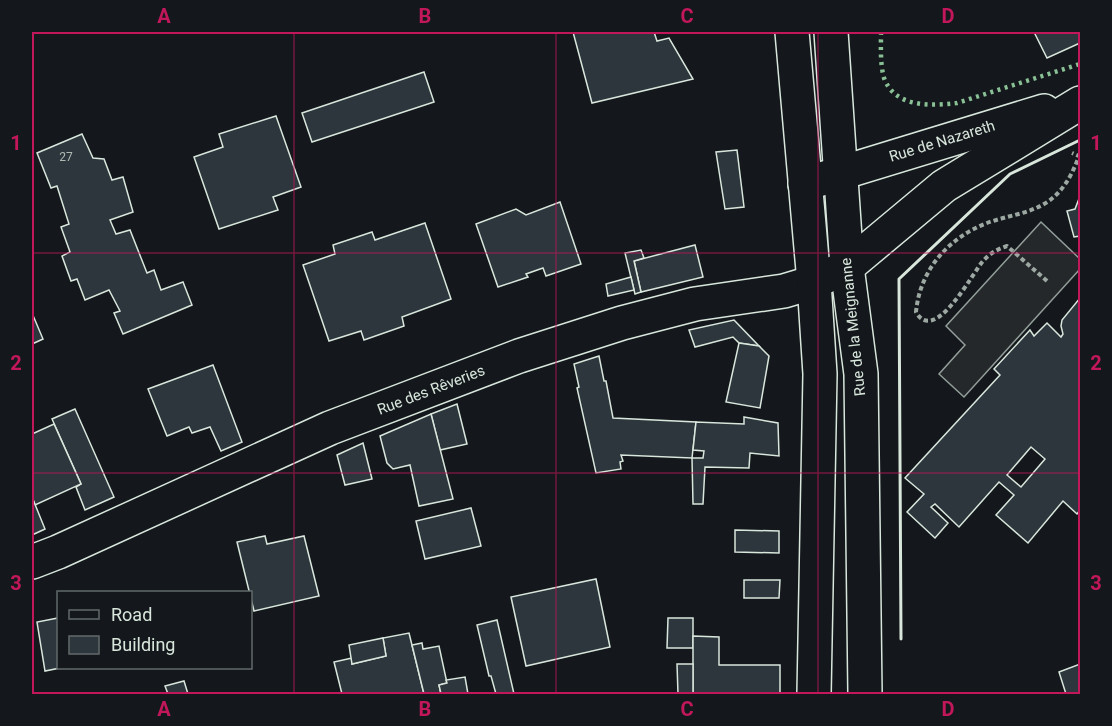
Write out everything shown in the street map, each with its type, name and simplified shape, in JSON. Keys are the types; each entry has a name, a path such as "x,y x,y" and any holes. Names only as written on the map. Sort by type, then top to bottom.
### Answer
{"street":[{"path":"792,32 820,374 814,694"},
{"name":"Rue de la Meignanne","path":"831,32 847,267 861,374 865,694"},
{"name":"Rue de Nazareth","path":"805,184 1080,102"},
{"name":"Rue de Nazareth","path":"847,267 944,186 1080,102"},
{"name":"Rue des Rêveries","path":"32,562 330,428 519,356 622,323 695,304 784,291 814,282 847,267"}],"path":[{"path":"1047,281 1007,246 982,261 956,300 934,320 928,322 923,320 916,312 924,281 934,261 970,231 989,222 1046,203 1061,190 1073,173 1079,156 1071,153"}],"shaded area":[{"path":"1041,222 1080,259 1080,269 964,397 939,374 965,345 946,326"}],"building":[{"path":"573,32 654,32 657,41 669,38 693,79 592,103"},
{"path":"1034,32 1080,32 1080,43 1047,58"},
{"path":"424,72 434,102 312,142 302,113"},
{"path":"276,116 301,187 273,197 278,210 219,229 194,157 223,147 219,134"},
{"path":"82,134 93,158 104,159 112,180 123,177 133,212 110,220 116,234 130,230 147,273 154,270 161,290 183,282 192,305 123,334 114,313 120,311 109,290 85,300 77,279 71,281 62,256 70,252 61,227 69,224 57,186 51,188 37,153"},
{"path":"737,150 744,207 725,209 716,152"},
{"path":"1080,196 1080,236 1074,237 1067,211 1075,209"},
{"path":"560,202 581,264 546,276 543,268 526,274 528,277 498,287 476,224 516,209 526,215"},
{"path":"425,223 451,299 402,317 404,326 364,340 361,331 329,341 303,265 335,254 333,245 372,232 375,240"},
{"path":"695,245 703,277 641,292 634,261"},
{"path":"641,250 644,258 634,261 641,292 635,294 625,253"},
{"path":"631,277 634,290 608,296 606,284"},
{"path":"1080,298 1080,510 1077,514 1063,501 1028,543 996,515 1014,495 999,482 959,527 935,504 931,507 948,523 935,538 907,512 924,494 905,478 1000,375 994,369 1030,330 1034,336 1047,323 1061,337 1063,334 1062,320","holes":["1031,447 1045,459 1021,487 1007,475"]},
{"path":"32,313 43,339 32,344"},
{"path":"734,320 759,346 739,343 733,337 695,347 689,330"},
{"path":"739,343 759,346 769,356 760,408 726,402"},
{"path":"599,356 613,418 696,422 692,458 621,455 623,461 620,462 621,469 596,473 577,388 579,387 574,364"},
{"path":"213,365 242,442 221,451 210,427 192,433 189,427 167,436 148,389"},
{"path":"457,404 467,444 440,450 431,414"},
{"path":"75,409 114,497 85,510 76,487 81,484 52,419"},
{"path":"431,414 453,499 419,506 410,465 393,469 387,463 380,436"},
{"path":"744,417 778,423 779,456 750,453 749,468 705,467 703,504 693,504 692,458 703,458 704,451 693,450 696,422 744,424"},
{"path":"54,424 81,484 35,505 32,497 32,434"},
{"path":"363,443 372,479 345,485 337,455"},
{"path":"32,497 45,529 32,535"},
{"path":"471,508 481,546 425,559 416,521"},
{"path":"735,530 779,531 779,553 735,552"},
{"path":"265,536 267,544 304,536 319,596 254,611 252,591 249,591 237,542"},
{"path":"596,579 610,647 526,666 511,597"},
{"path":"744,580 780,580 779,598 744,598"},
{"path":"57,618 57,669 45,671 37,622"},
{"path":"668,618 693,618 693,648 667,648"},
{"path":"497,620 514,694 496,694 491,676 489,676 477,625"},
{"path":"409,633 424,694 342,694 334,662 352,658 352,664 386,656 383,638"},
{"path":"693,636 719,637 719,665 780,665 780,694 693,694"},
{"path":"383,638 386,656 352,664 349,645"},
{"path":"422,643 423,649 439,646 447,683 439,685 441,694 424,694 412,645"},
{"path":"677,664 693,664 693,694 678,694"},
{"path":"1080,664 1080,694 1066,694 1059,672"},
{"path":"465,677 468,694 441,694 439,685 447,683 446,680"},
{"path":"184,681 188,694 168,694 165,686"}],"hedge":[{"path":"881,32 881,61 884,78 896,95 915,103 936,105 957,103 1080,64"}],"wall":[{"path":"901,639 899,279 1010,174 1080,140"}]}
